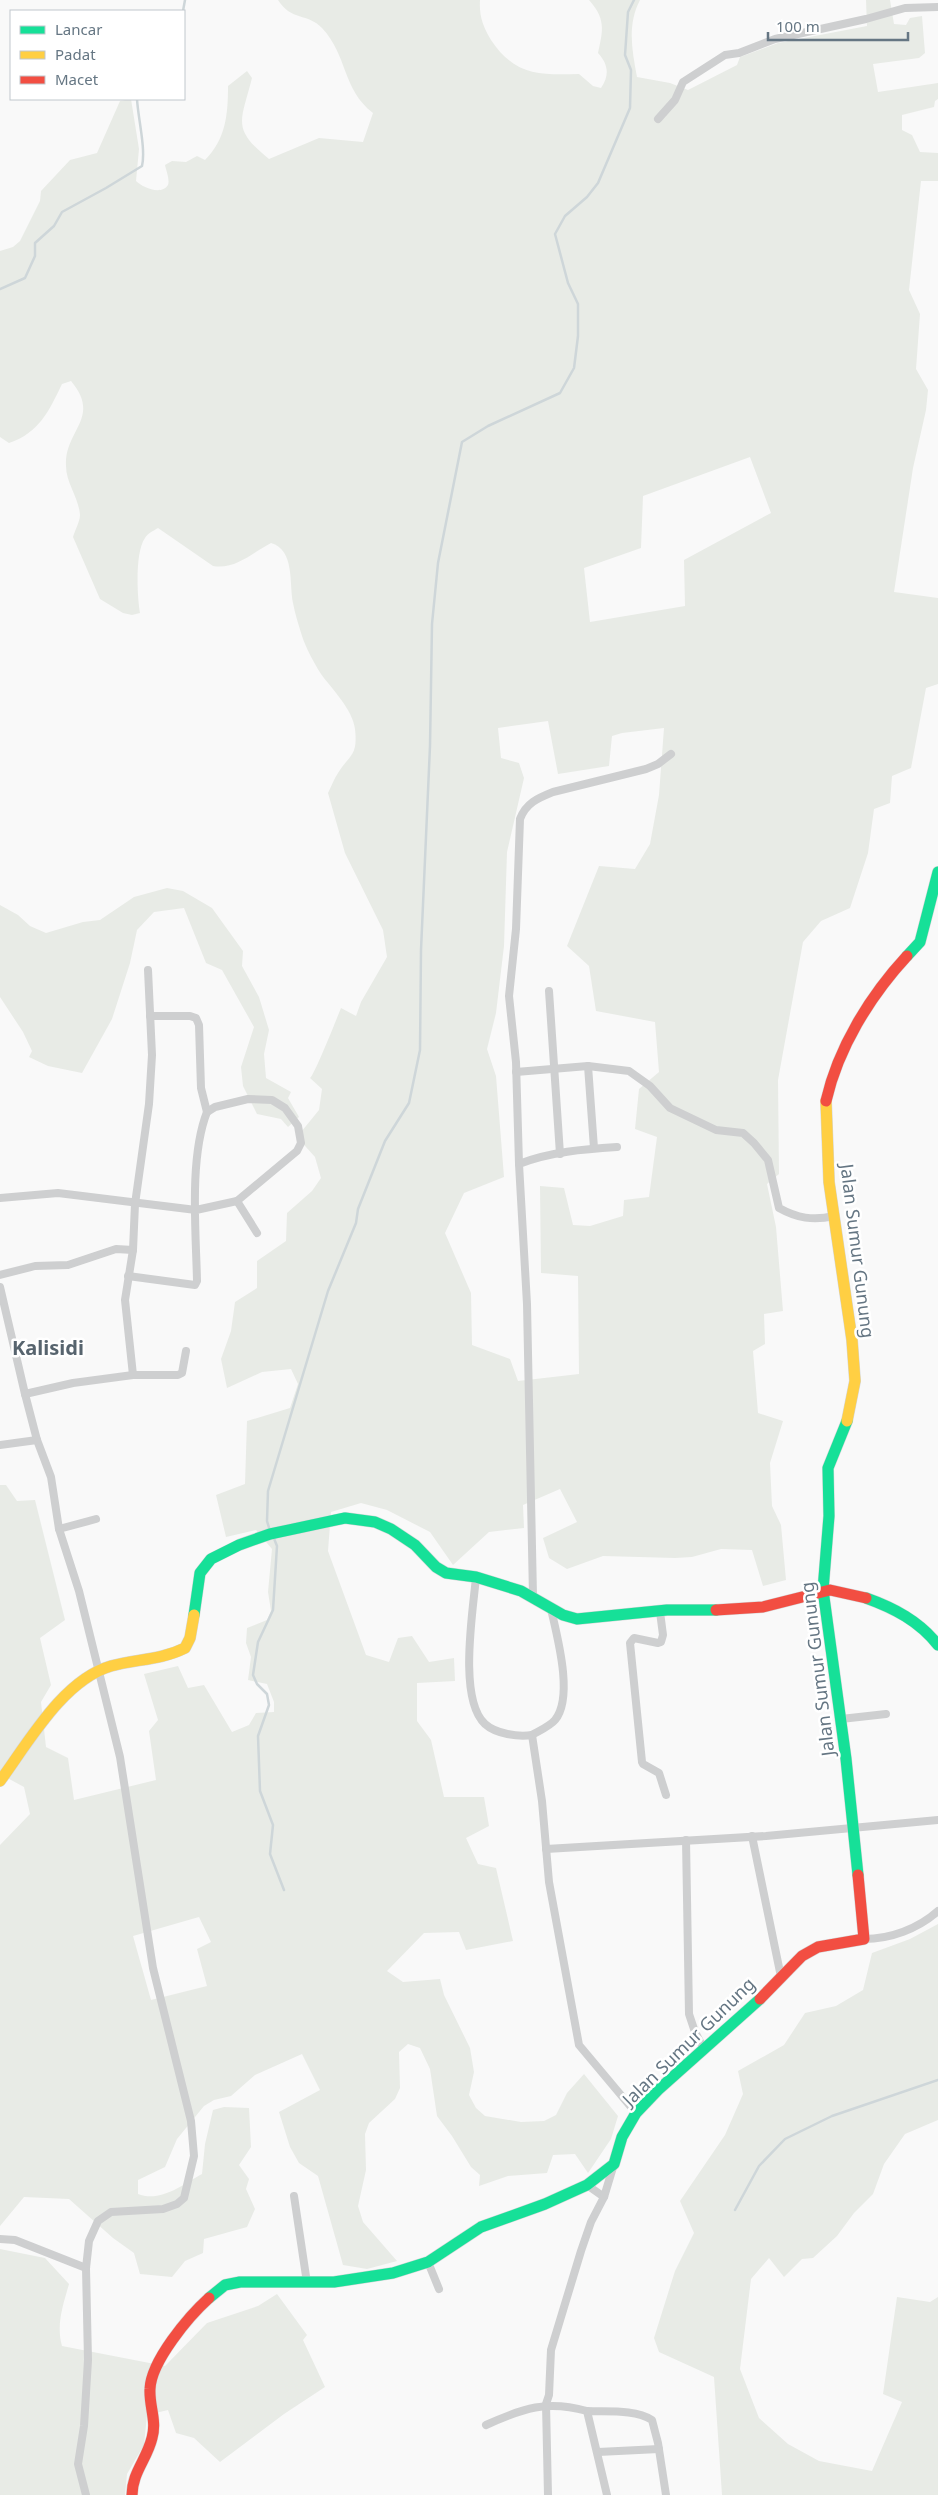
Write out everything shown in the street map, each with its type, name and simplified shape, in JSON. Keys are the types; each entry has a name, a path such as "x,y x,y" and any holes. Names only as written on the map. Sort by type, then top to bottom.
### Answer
{"street":[{"path":"658,119 675,100 683,82 725,55 739,53 775,39 866,19 905,8 938,7"},
{"path":"533,1596 527,1304 516,1072 510,996 516,929 520,819 523,809 538,798 553,792 646,769 658,764 671,754"},
{"name":"Jalan Sumur Gunung","path":"548,2495 546,2404 549,2395 554,2342 591,2222 604,2197 622,2136 636,2113 704,2049 745,2014 802,1956 818,1947 864,1938 854,1826 823,1590 829,1516 828,1468 850,1414 855,1381 852,1340 829,1182 825,1108 832,1076 840,1058 874,999 894,970 920,942 938,872"},
{"path":"133,1375 125,1300 133,1250 135,1204 149,1104 152,1055 148,970"},
{"path":"549,991 560,1154"},
{"path":"128,1276 195,1285 197,1282 196,1210 198,1153 207,1112 201,1088 198,1022 190,1016 150,1016"},
{"path":"516,1072 588,1066 629,1071 650,1086 670,1108 716,1130 743,1133 768,1160 779,1208 792,1216 809,1220 834,1216"},
{"path":"588,1066 594,1148"},
{"path":"0,1198 58,1194 196,1210 237,1201 297,1152 301,1135 298,1126 285,1108 267,1099 248,1099 215,1107 207,1112"},
{"path":"519,1164 532,1158 594,1148 618,1147"},
{"path":"237,1201 257,1233"},
{"path":"0,1275 35,1266 68,1265 116,1249 133,1250"},
{"path":"0,1287 2,1302 37,1440 51,1477 60,1529 79,1591 120,1757 153,1968 191,2121 194,2156 184,2198 177,2204 163,2209 111,2212 98,2221 89,2241 86,2268 88,2360 84,2426 78,2464 86,2495"},
{"path":"25,1394 74,1383 133,1375 178,1375 182,1373 186,1351"},
{"path":"0,1445 37,1440"},
{"path":"0,1781 54,1710 76,1686 98,1670 160,1658 185,1648 192,1634 200,1578 204,1566 211,1559 258,1536 328,1518 366,1518 412,1542 436,1568 445,1573 476,1577 533,1596 551,1609 571,1619 578,1620 660,1612 762,1608 823,1590 840,1591 875,1601 924,1628 938,1644"},
{"path":"60,1529 96,1519"},
{"path":"476,1577 469,1679 477,1713 485,1724 501,1732 523,1736 532,1735 555,1721 562,1706 561,1654 551,1609"},
{"path":"660,1612 663,1634 661,1642 658,1644 634,1638 630,1643 642,1762 658,1773 666,1794"},
{"path":"841,1719 886,1714"},
{"path":"532,1735 542,1801 549,1882 579,2045 636,2113"},
{"path":"546,1849 752,1836 938,1820"},
{"path":"752,1836 781,1978"},
{"path":"686,1840 689,2014 695,2032 704,2049"},
{"path":"864,1938 881,1939 914,1927 938,1912"},
{"path":"132,2495 134,2475 154,2435 148,2399 149,2384 157,2364 189,2321 215,2292 226,2285 240,2282 358,2280 393,2273 428,2262 481,2228 545,2204 587,2185 614,2164"},
{"path":"587,2185 604,2197"},
{"path":"294,2196 307,2282"},
{"path":"0,2239 15,2240 86,2268"},
{"path":"428,2262 439,2290"},
{"path":"486,2425 519,2410 546,2404 588,2411 620,2412 646,2417 652,2420 659,2449 666,2495"},
{"path":"588,2411 607,2495"},
{"path":"598,2452 659,2449"}],"shaded area":[{"path":"278,0 480,0 482,21 486,30 491,40 509,61 529,71 552,74 579,74 593,86 601,88 607,74 606,65 598,53 602,25 598,13 589,0 640,0 633,19 632,28 632,47 637,77 670,83 688,90 737,65 740,57 778,43 867,26 866,0 890,0 894,24 906,25 910,18 922,16 925,53 919,58 873,64 878,92 938,83 938,99 935,101 934,107 902,115 902,130 912,135 920,152 938,153 938,181 921,181 909,290 920,314 916,369 928,390 926,410 913,468 894,592 938,598 938,684 926,688 911,768 892,776 890,803 874,809 868,853 850,908 821,921 803,942 778,1080 779,1174 767,1184 776,1227 783,1311 764,1314 765,1344 753,1351 758,1413 783,1421 770,1463 772,1506 781,1525 786,1580 763,1586 752,1550 721,1549 692,1557 675,1558 603,1556 567,1569 549,1558 543,1538 577,1522 560,1489 523,1505 524,1528 489,1532 453,1565 430,1532 387,1510 361,1503 331,1512 328,1551 366,1655 389,1662 398,1638 412,1636 429,1662 454,1658 455,1681 417,1683 417,1721 431,1740 444,1797 484,1797 489,1826 466,1838 478,1864 496,1868 513,1941 466,1950 459,1932 424,1933 387,1971 403,1982 440,1979 444,1995 470,2048 474,2072 469,2095 476,2108 485,2116 521,2122 544,2121 556,2115 567,2093 584,2074 618,2116 611,2139 588,2173 575,2154 553,2155 547,2173 508,2176 479,2186 480,2175 471,2167 437,2116 430,2069 420,2048 408,2044 399,2052 400,2088 395,2099 369,2123 365,2134 366,2170 358,2206 363,2222 397,2261 367,2269 343,2265 318,2176 299,2163 290,2147 279,2112 320,2090 302,2054 255,2075 231,2096 214,2100 204,2106 177,2139 165,2167 138,2180 138,2194 155,2196 172,2191 202,2174 205,2144 213,2110 224,2107 249,2108 251,2147 239,2165 249,2179 246,2189 255,2209 247,2227 204,2239 203,2253 185,2261 172,2277 140,2274 134,2253 113,2238 69,2199 24,2197 0,2226 0,1845 30,1814 24,1787 0,1774 0,1485 6,1485 17,1501 35,1500 65,1620 40,1638 51,1685 41,1702 46,1747 68,1758 74,1800 156,1780 149,1731 158,1720 144,1674 178,1666 188,1688 204,1685 232,1732 249,1725 256,1713 274,1712 274,1702 267,1684 248,1680 251,1657 246,1643 247,1628 267,1620 271,1611 268,1592 272,1549 256,1530 226,1537 216,1495 245,1484 247,1421 290,1408 298,1384 291,1369 262,1372 227,1388 221,1359 231,1331 235,1302 257,1288 257,1261 286,1241 287,1213 312,1191 321,1178 315,1157 297,1137 319,1110 322,1089 310,1078 321,1058 341,1008 356,1016 361,1002 387,957 383,930 345,853 328,793 337,775 354,750 355,729 346,707 318,670 304,641 294,607 290,568 284,553 279,547 271,543 229,566 213,566 158,528 146,536 140,553 138,563 138,596 140,613 132,615 123,613 100,599 73,537 80,515 66,466 70,443 83,415 80,394 71,381 62,384 47,412 36,427 19,439 9,443 0,437 0,251 13,247 20,241 40,201 41,191 70,160 97,153 120,101 131,100 139,149 136,181 143,186 156,190 161,190 168,185 165,165 172,161 186,162 197,156 205,160 212,152 222,135 226,116 228,86 247,71 252,78 243,115 244,131 257,148 269,159 319,138 363,142 373,113 356,94 337,50 317,23 288,11","holes":["750,457 771,513 684,560 685,606 590,622 584,568 641,548 643,496","548,721 558,774 609,766 612,736 664,728 659,795 650,844 635,869 599,866 567,946 589,966 596,1011 655,1022 659,1072 639,1089 635,1129 657,1137 649,1197 624,1200 623,1216 590,1226 573,1225 564,1188 540,1186 541,1273 578,1276 579,1374 518,1381 510,1359 472,1345 471,1293 445,1233 464,1193 504,1177 496,1076 487,1049 496,1013 504,946 507,852 524,778 519,763 501,758 498,728","199,1917 211,1942 197,1949 207,1986 151,2000 133,1936"]},
{"path":"167,888 183,891 212,908 243,951 242,966 259,997 269,1030 264,1054 266,1078 291,1092 288,1098 299,1117 288,1127 281,1119 257,1114 243,1086 241,1067 254,1027 222,970 206,963 184,908 154,912 137,930 130,963 112,1019 82,1073 48,1066 29,1057 32,1051 23,1032 0,997 0,905 18,915 30,926 46,933 83,922 100,920 134,897"},
{"path":"938,1924 938,2120 905,2134 884,2164 873,2194 854,2213 837,2236 813,2258 802,2259 784,2277 769,2258 751,2279 740,2369 759,2418 788,2444 819,2461 872,2471 902,2402 883,2394 897,2297 930,2302 938,2297 938,2495 722,2495 714,2377 659,2352 654,2338 675,2271 694,2233 680,2201 725,2135 743,2094 738,2071 784,2045 805,2013 836,2006 863,1990 872,1953 910,1939"},
{"path":"0,2249 45,2258 69,2284 60,2323 62,2346 165,2366 207,2323 258,2306 277,2294 307,2335 303,2340 325,2387 284,2414 220,2462 194,2438 176,2433 168,2410 147,2415 144,2445 127,2474 125,2495 0,2495"}],"waterway":[{"path":"183,10 185,0"},
{"path":"270,1531 267,1521 268,1491 328,1291 356,1223 358,1209 385,1141 409,1103 420,1050 421,950 430,746 432,624 438,563 462,442 488,426 560,393 574,368 578,336 578,304 568,283 555,234 565,216 587,197 598,183 630,108 631,70 625,55 628,12 634,0"},
{"path":"0,289 25,278 35,256 35,243 54,226 62,212 142,166 142,142 137,100"},
{"path":"273,1536 277,1546 273,1610 258,1642 253,1675 257,1684 267,1694 269,1705 258,1736 260,1791 273,1825 270,1854 284,1890"},
{"path":"735,2210 759,2166 785,2139 832,2116 938,2080"}],"traffic: fast":[{"path":"907,956 920,942 938,872"},
{"path":"847,1421 828,1468 829,1516 823,1590 846,1759 858,1875"},
{"path":"194,1615 200,1573 211,1559 239,1545 270,1534 345,1518 375,1522 391,1529 415,1545 436,1567 446,1573 476,1577 521,1591 563,1615 577,1619 667,1610 716,1610"},
{"path":"866,1598 905,1616 931,1636 938,1645"},
{"path":"209,2298 225,2285 240,2282 334,2282 393,2273 428,2262 481,2227 545,2204 587,2185 614,2164 622,2137 636,2113 658,2090 760,1999"}],"traffic: slow":[{"path":"826,1101 829,1182 852,1340 855,1381 847,1421"},
{"path":"0,1781 48,1714 77,1685 94,1673 111,1666 167,1655 185,1648 190,1638 194,1615"}],"traffic: jam":[{"path":"826,1101 831,1081 847,1042 857,1024 880,988 907,956"},
{"path":"716,1610 763,1607 830,1590 866,1598"},
{"path":"760,1999 802,1956 818,1947 864,1939 858,1875"},
{"path":"132,2495 134,2480 150,2446 153,2432 150,2395 152,2378 172,2340 191,2316 209,2298"}],"district":[{"name":"Kalisidi","path":"48,1348"}]}
